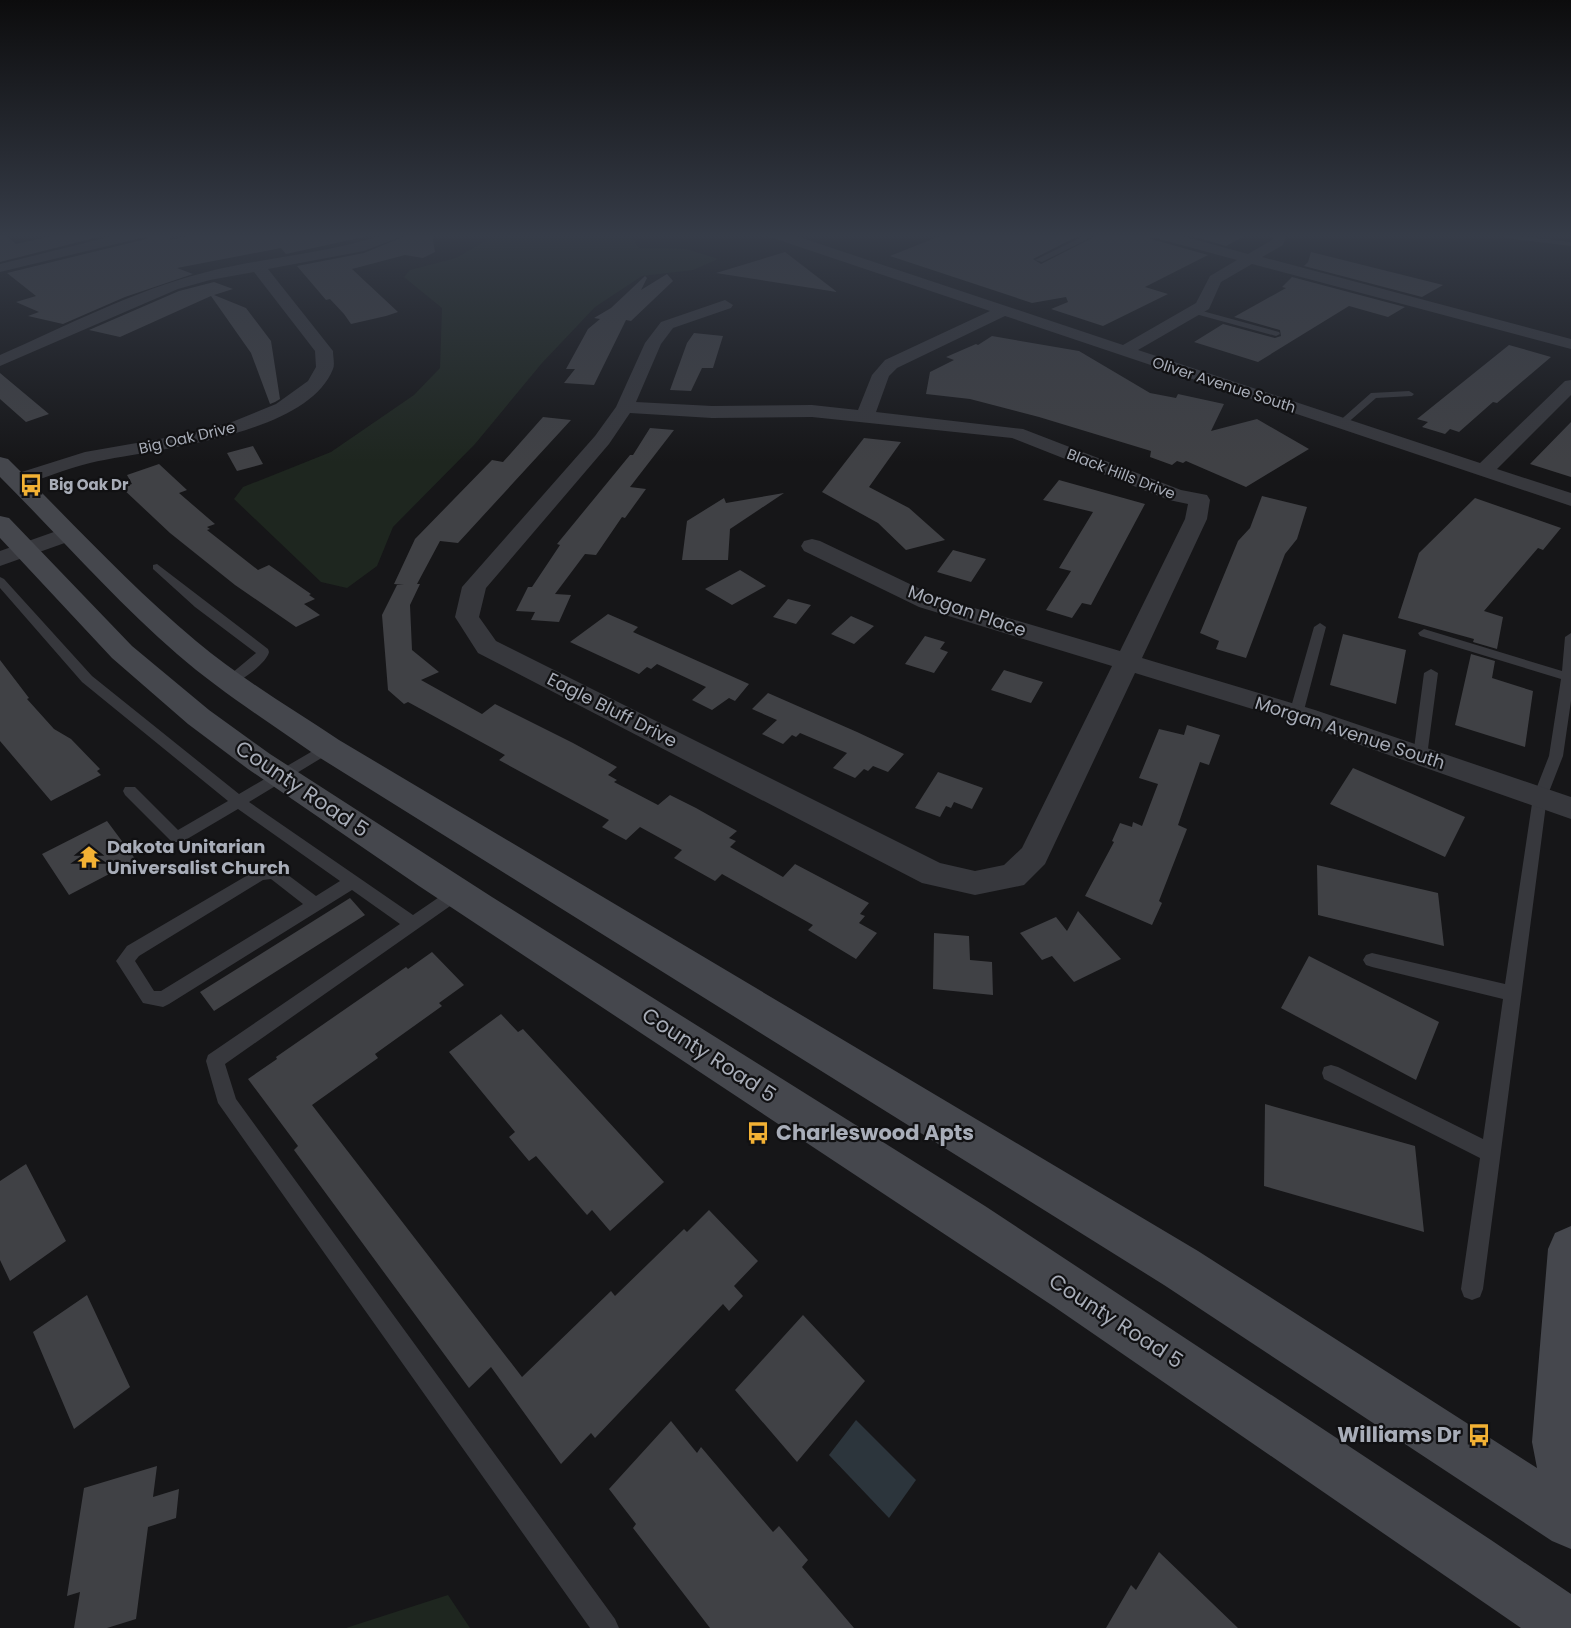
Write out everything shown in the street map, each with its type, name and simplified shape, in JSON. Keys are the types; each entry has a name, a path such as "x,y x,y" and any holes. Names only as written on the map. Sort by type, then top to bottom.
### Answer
{"main road":[{"path":"8,472 165,628 231,681 328,748 1181,1268 1571,1522"},
{"name":"County Road 5","path":"0,523 12,555 187,708 281,777 1140,1337 1435,1534 1571,1628"},
{"path":"1571,1249 1558,1442 1571,1506"}],"street":[{"path":"0,361 118,310"},
{"name":"Big Oak Drive","path":"8,472 189,440 234,429 283,408 315,384 325,367 324,351 292,310"},
{"name":"Eagle Bluff Drive","path":"710,310 667,325 653,343 625,407 602,440 474,587 467,617 487,647 933,874 975,883 1013,876"},
{"name":"Oliver Avenue South","path":"1000,310 1571,500"},
{"path":"1442,310 1571,344"},
{"path":"866,415 881,375 891,364 1003,311"},
{"path":"1124,351 1195,311"},
{"path":"1483,471 1571,385"},
{"name":"Black Hills Drive","path":"625,407 712,412 812,411 866,415 1016,433 1176,496 1200,500 1196,519 1034,856 1013,876"},
{"path":"12,555 68,534"},
{"name":"Morgan Place","path":"812,546 928,602 1128,662"},
{"name":"Morgan Avenue South","path":"1128,662 1296,714 1571,807"}],"lane":[{"path":"1195,311 1276,334"},
{"path":"1341,423 1374,395 1408,393"},
{"path":"157,567 199,604 263,652 256,664 231,681"},
{"path":"0,581 87,680 239,802 413,924"},
{"path":"1296,714 1320,627"},
{"path":"1424,633 1568,677"},
{"path":"1472,1288 1540,797 1556,756 1568,677 1571,637"},
{"path":"1420,756 1431,673"},
{"path":"130,791 177,838 328,748"},
{"path":"315,904 274,873 260,874 133,951 125,961 149,998 164,999 352,882"},
{"path":"458,893 215,1061 228,1103 606,1628"},
{"path":"1372,960 1514,994"},
{"path":"1331,1073 1491,1153"}],"shaded area":[{"path":"442,310 592,310 542,363 475,444 393,527 377,566 347,588 321,582 234,499 243,487 331,452 414,395 440,368"},
{"path":"856,1420 916,1480 889,1518 829,1455"},
{"path":"448,1595 470,1628 346,1628"}],"building":[{"path":"34,310 95,310 63,324 28,316 39,312"},
{"path":"135,310 180,310 120,337 89,330"},
{"path":"221,310 247,310 271,341 280,399 275,402 270,404 251,353"},
{"path":"340,310 396,310 398,312 351,324"},
{"path":"608,310 643,310 631,321 626,320 594,385 564,383 575,369 566,369 588,329 600,319 594,318"},
{"path":"1054,310 1136,310 1103,326"},
{"path":"1247,310 1343,310 1258,362 1194,342 1223,324 1275,338 1281,336 1280,330 1234,317"},
{"path":"1363,310 1400,310 1388,317"},
{"path":"694,333 723,336 713,368 702,368 691,391 670,390 687,343"},
{"path":"992,336 1079,351 1150,393 1176,398 1178,394 1224,404 1211,431 1257,419 1309,449 1246,487 1186,461 1183,463 1177,461 1172,465 1150,457 1151,451 1039,417 970,399 926,394 930,372 954,360 946,357 978,345"},
{"path":"1509,345 1551,357 1459,432 1450,429 1445,434 1422,427 1428,422 1417,419"},
{"path":"0,373 49,414 26,422 0,399"},
{"path":"543,417 571,420 458,543 440,541 417,584 420,584 410,605 412,650 439,672 421,680 482,714 495,704 573,743 617,767 608,775 617,780 614,782 658,805 670,795 696,808 737,831 729,838 736,841 730,847 783,877 795,864 869,903 860,914 865,916 859,923 877,933 856,959 808,930 813,925 722,874 715,881 674,858 682,850 640,827 626,840 602,827 609,820 499,760 505,755 408,702 404,704 388,690 382,615 397,585 404,585 394,584 415,539 492,460 503,462"},
{"path":"1571,422 1571,477 1530,464"},
{"path":"650,428 674,430 630,487 646,489 625,518 622,517 596,555 585,554 555,594 571,595 559,622 531,620 535,612 516,611 528,587 532,587 560,545 557,544 630,455 633,455"},
{"path":"864,438 901,442 869,487 909,508 945,540 906,550 878,523 822,492"},
{"path":"253,446 263,464 237,471 227,453"},
{"path":"159,464 187,490 179,493 215,524 207,527 210,529 207,530 258,570 269,565 311,594 309,595 315,599 304,604 320,615 296,627 235,585 170,533 121,487 132,484 127,475"},
{"path":"1059,480 1145,504 1091,605 1082,603 1072,618 1046,610 1071,571 1059,568 1093,512 1043,500"},
{"path":"784,493 730,529 728,560 682,560 687,521 724,498 726,503"},
{"path":"1262,496 1307,507 1297,539 1285,554 1246,658 1216,649 1219,641 1200,633 1238,541 1250,528"},
{"path":"1475,498 1561,528 1543,550 1538,548 1484,611 1503,617 1497,649 1473,642 1474,639 1398,618 1419,553"},
{"path":"953,550 986,559 971,582 937,572"},
{"path":"740,570 766,586 732,605 705,589"},
{"path":"788,599 811,605 796,624 773,617"},
{"path":"608,614 638,627 633,632 749,684 735,701 729,698 712,710 692,700 706,687 657,664 651,669 647,667 639,674 570,642"},
{"path":"851,616 874,626 854,644 831,634"},
{"path":"1343,634 1406,650 1396,704 1330,685"},
{"path":"925,636 945,642 940,649 948,652 934,673 905,664"},
{"path":"1471,654 1495,661 1492,678 1533,691 1525,747 1455,725"},
{"path":"0,660 29,698 27,699 54,729 71,739 100,769 97,771 101,775 51,801 0,741"},
{"path":"1004,670 1043,682 1031,703 991,690"},
{"path":"768,693 904,754 888,772 873,766 868,771 864,769 855,778 833,768 847,753 800,733 796,737 792,735 783,744 762,734 777,720 752,709"},
{"path":"1187,725 1220,735 1209,765 1200,762 1178,825 1187,829 1159,901 1162,903 1152,925 1085,896 1114,842 1112,841 1120,823 1132,827 1133,822 1142,826 1158,784 1139,778 1159,729 1184,735"},
{"path":"1353,768 1465,817 1445,857 1330,804"},
{"path":"938,772 983,788 972,809 954,802 951,808 946,806 940,817 915,808"},
{"name":"Dakota Unitarian Universalist Church","path":"107,821 136,860 69,895 42,854"},
{"path":"1317,865 1438,893 1444,946 1318,915"},
{"path":"350,898 365,915 214,1011 200,992"},
{"path":"1078,911 1121,959 1074,982 1052,956 1042,960 1020,933 1056,917 1067,931"},
{"path":"934,933 969,936 970,960 992,962 993,995 933,989"},
{"path":"432,952 464,985 439,1003 442,1006 375,1054 378,1058 312,1105 522,1377 611,1291 615,1296 684,1229 687,1232 709,1210 758,1261 734,1286 743,1296 729,1311 723,1304 595,1438 591,1433 561,1464 491,1367 469,1388 294,1150 298,1146 248,1079 406,967 408,969"},
{"path":"1309,956 1439,1022 1416,1080 1281,1008"},
{"path":"501,1014 518,1032 523,1029 664,1182 610,1231 592,1210 587,1215 536,1156 529,1161 509,1137 515,1132 449,1052"},
{"path":"1265,1104 1415,1146 1424,1232 1264,1186"},
{"path":"26,1164 66,1241 10,1281 0,1260 0,1181"},
{"path":"87,1295 130,1387 74,1429 33,1332"},
{"path":"803,1315 865,1381 797,1462 735,1390"},
{"path":"671,1421 697,1453 701,1447 773,1532 779,1526 808,1560 802,1567 854,1628 710,1628 633,1528 636,1524 609,1489"},
{"path":"157,1466 153,1497 179,1489 176,1518 148,1527 136,1619 107,1628 74,1628 80,1592 67,1596 84,1488"},
{"path":"1159,1552 1238,1628 1106,1628 1131,1585 1136,1590"}],"place":[{"name":"Big Oak Dr","path":"31,485"},
{"name":"Dakota Unitarian Universalist Church","path":"89,857"},
{"name":"Charleswood Apts","path":"758,1133"},
{"name":"Williams Dr","path":"1479,1435"}]}
